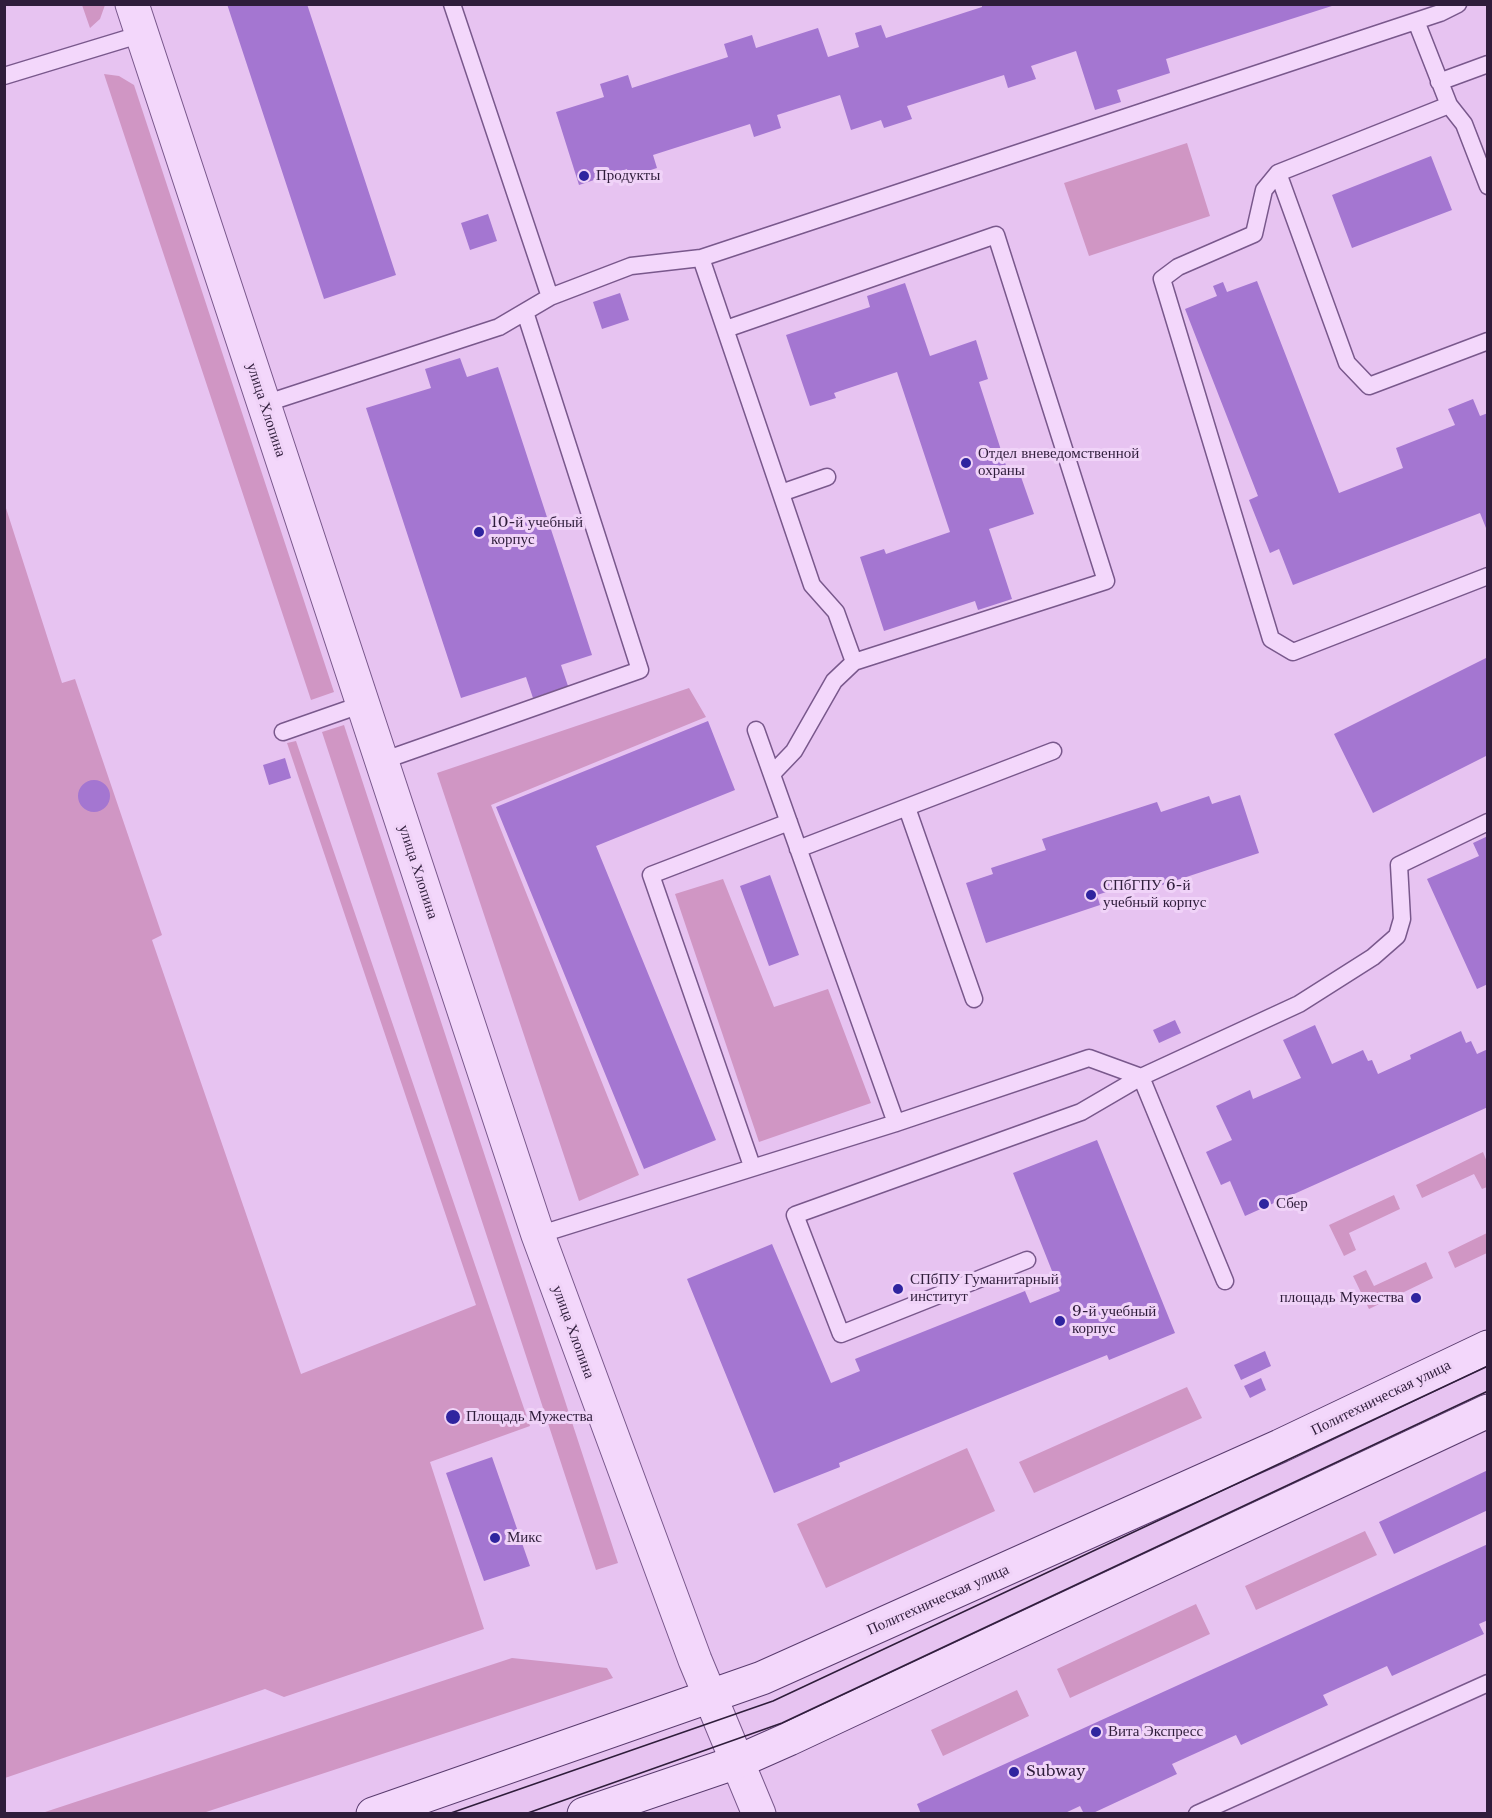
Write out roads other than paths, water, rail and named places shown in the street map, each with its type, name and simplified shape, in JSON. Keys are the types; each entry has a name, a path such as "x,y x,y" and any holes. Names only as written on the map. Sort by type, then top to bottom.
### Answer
{"main road":[{"name":"улица Хлопина","path":"137,19 538,1235 709,1696 759,1814"},
{"name":"Политехническая улица","path":"373,1814 762,1678 1280,1446 1488,1347"},
{"path":"584,1814 737,1761 1488,1411"}],"lane":[{"path":"264,404 499,327 550,297 631,266 701,258 1416,21 1458,4"},
{"path":"456,6 550,297"},
{"path":"4,76 137,19"},
{"path":"1416,21 1449,105 1464,124 1488,186"},
{"path":"1439,82 1488,64"},
{"path":"1449,105 1278,173 1264,190 1254,234 1178,267 1162,279 1271,639 1293,652 1488,576"},
{"path":"1278,173 1347,363 1369,386 1488,341"},
{"path":"726,329 996,235 1106,581 854,662 834,681 795,751 772,774"},
{"path":"701,258 812,585 836,612 854,662"},
{"path":"382,761 640,670 525,312"},
{"path":"781,494 827,477"},
{"path":"283,732 363,704"},
{"path":"756,730 896,1123"},
{"path":"798,849 1053,752"},
{"path":"908,808 974,999"},
{"path":"752,1166 651,875 789,822"},
{"path":"1027,1260 841,1334 795,1215 1081,1112 1141,1077 1299,1004 1373,957 1397,936 1402,919 1399,865 1488,822"},
{"path":"538,1235 752,1166 896,1123 1089,1058 1141,1077 1225,1281"},
{"path":"1197,1814 1488,1683"}],"tram line":[{"path":"448,1814 773,1701 1488,1366"},
{"path":"525,1814 782,1723 1488,1391"}],"place":[{"name":"Продукты","path":"584,176"},
{"name":"Отдел вневедомственной охраны","path":"966,463"},
{"name":"10-й учебный корпус","path":"479,532"},
{"name":"СПбГПУ 6-й учебный корпус","path":"1091,895"},
{"name":"Сбер","path":"1264,1204"},
{"name":"СПбПУ Гуманитарный институт","path":"898,1289"},
{"name":"площадь Мужества","path":"1416,1298"},
{"name":"9-й учебный корпус","path":"1060,1321"},
{"name":"Площадь Мужества","path":"453,1417"},
{"name":"Микс","path":"495,1538"},
{"name":"Вита Экспресс","path":"1096,1732"},
{"name":"Subway","path":"1014,1772"}]}
